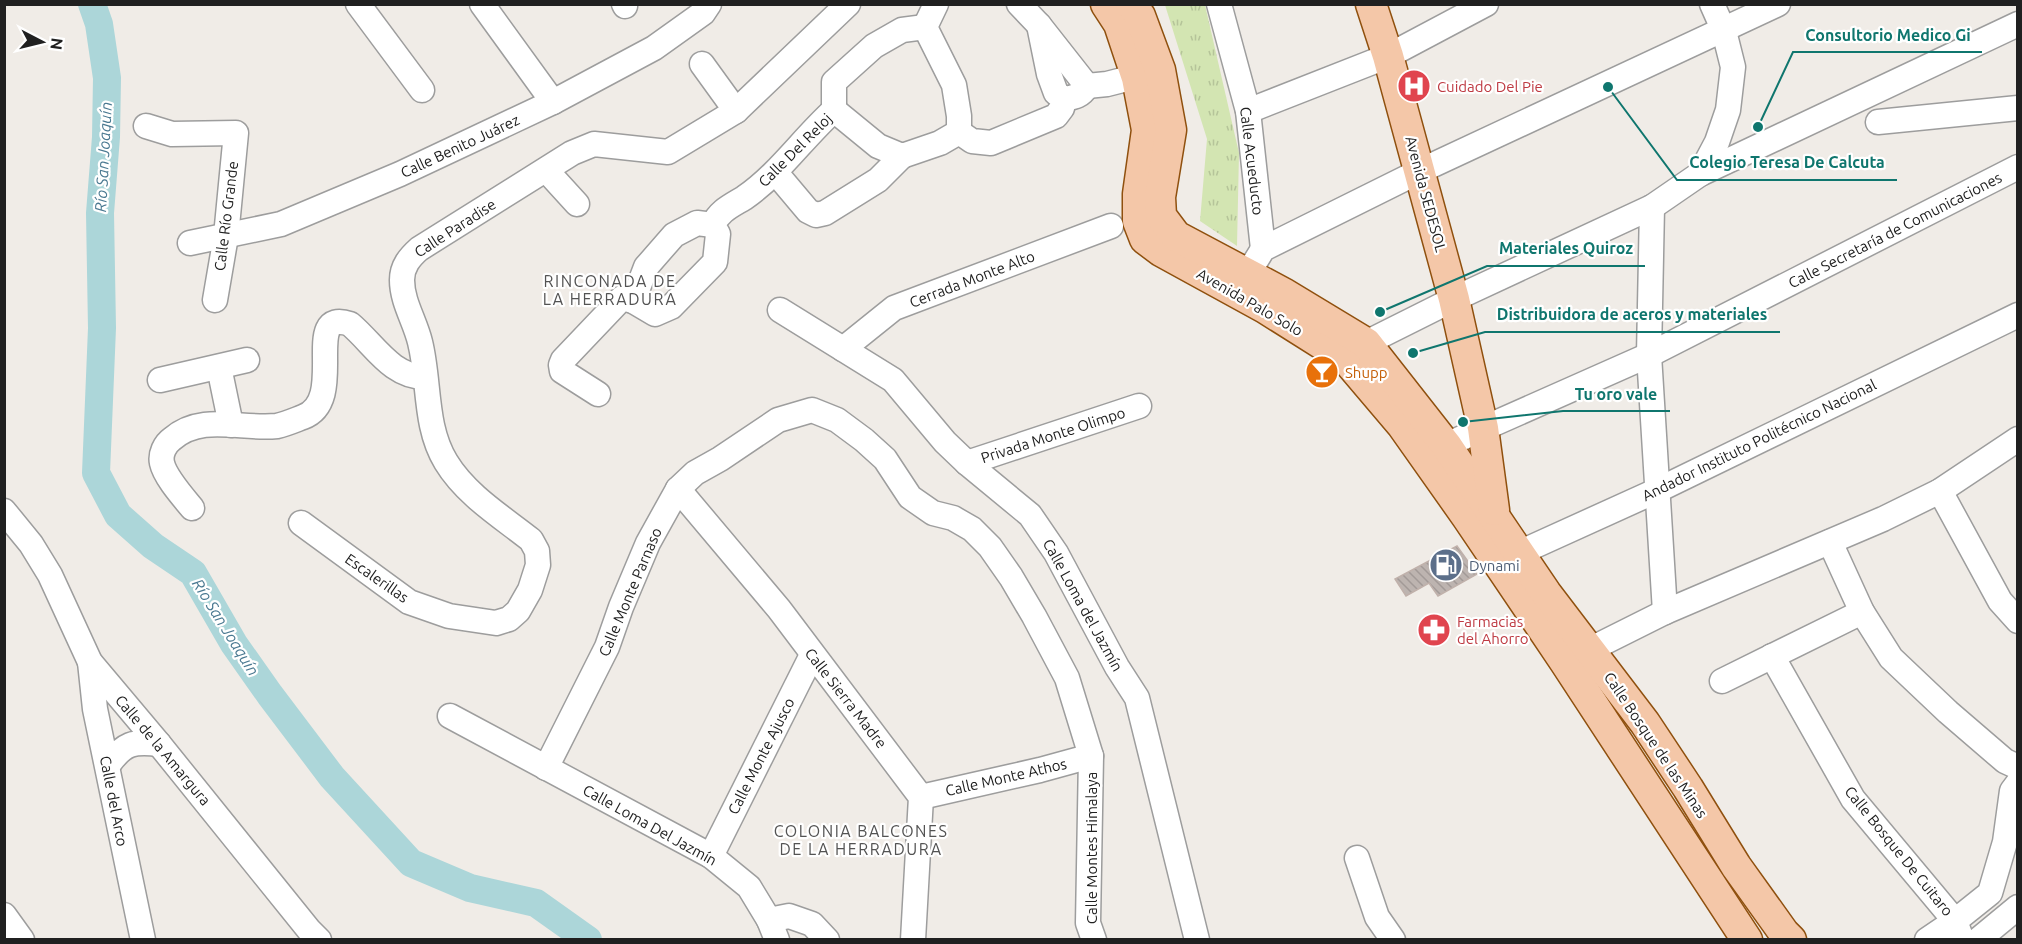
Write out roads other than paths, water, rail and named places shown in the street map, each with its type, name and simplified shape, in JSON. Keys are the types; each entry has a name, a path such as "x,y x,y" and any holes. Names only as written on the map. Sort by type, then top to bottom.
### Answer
{"main road":[{"name":"Avenida Palo Solo","path":"1106,4 1148,74 1171,130 1160,197 1161,216 1176,236 1285,294 1366,343 1446,445 1496,520 1509,558"},
{"name":"Avenida Palo Solo","path":"1131,4 1140,16 1148,74 1147,130 1138,194 1137,221 1145,239 1161,251 1265,308 1346,359 1509,558"},
{"name":"Avenida SEDESOL","path":"1371,4 1388,56 1454,299 1483,428 1496,520"},
{"name":"Calle Bosque de las Minas","path":"1509,558 1546,593 1578,655 1747,939"},
{"name":"Calle Bosque de las Minas","path":"1578,655 1657,741 1736,867 1784,933 1791,939"}],"street":[{"path":"483,4 553,102"},
{"name":"Calle Benito Juárez","path":"190,243 281,224 400,174 553,102 654,48 703,13 709,4"},
{"name":"Calle Paradise","path":"425,377 420,341 408,309 402,279 407,261 419,249 572,153 594,144 668,152 736,111 848,4"},
{"path":"925,27 936,4"},
{"path":"1019,4 1040,25 1087,86"},
{"name":"Calle Acueducto","path":"1220,4 1248,111 1263,249"},
{"path":"1248,111 1388,56 1486,4"},
{"path":"1701,174 1717,142 1728,110 1733,67 1724,31 1712,4"},
{"path":"1247,275 1263,249 1420,171 1778,4"},
{"path":"368,8 422,90"},
{"path":"1366,343 1454,299 1652,207 1701,174 2018,24"},
{"path":"1040,25 1049,74 1056,93 1064,99"},
{"path":"834,111 834,82 874,46 902,30 925,27"},
{"path":"925,27 954,85 959,132"},
{"path":"702,64 736,111"},
{"path":"1064,99 1082,94 1087,86 1148,74"},
{"path":"959,132 972,141 991,143 1056,116 1062,108 1064,99"},
{"path":"1878,122 2018,108"},
{"name":"Calle Del Reloj","path":"712,225 718,215 746,197 776,173 817,126 834,111 878,146 902,156"},
{"name":"Calle Río Grande","path":"146,126 172,134 236,133 226,236 215,300"},
{"path":"776,173 808,211 816,215 825,213 878,180 902,156 940,143 959,132"},
{"name":"Calle Secretaría de Comunicaciones","path":"1446,445 1649,355 2018,167"},
{"path":"546,170 576,204"},
{"path":"1652,207 1649,355 1665,612"},
{"path":"598,394 562,371 563,360 622,298 633,301 655,314 671,307 715,262 718,234 712,225 697,223 674,235 646,267 633,301"},
{"name":"Cerrada Monte Alto","path":"843,349 894,308 1111,226"},
{"name":"Calle Loma del Jazmín","path":"780,310 894,380 945,442 1030,515 1056,553 1117,667 1137,698 1197,939"},
{"name":"Andador Instituto Politécnico Nacional","path":"1509,558 1658,490 2018,315"},
{"path":"192,508 168,476 162,463 162,452 168,442 181,430 199,424 279,425 310,414 320,404 325,390 324,342 327,328 333,323 350,324 399,371 412,377 425,377"},
{"path":"160,380 248,360"},
{"path":"219,367 231,425"},
{"name":"Escalerillas","path":"301,523 409,602 449,616 496,623 509,619 518,611 530,590 538,565 537,551 531,540 468,490 446,463 433,436 425,377"},
{"name":"Privada Monte Olimpo","path":"967,463 1139,406"},
{"name":"Calle Monte Parnaso","path":"546,768 607,647 648,543 678,489 695,473 778,420 812,410 837,420 864,440 885,459 910,497 933,513 953,518 972,529 990,547 1034,616 1067,678 1091,756"},
{"path":"1578,655 1665,612 1883,519 1940,491 2018,439"},
{"name":"Calle Sierra Madre","path":"678,489 779,609 921,796"},
{"path":"1940,491 2000,601 2018,621"},
{"name":"Calle de la Amargura","path":"4,511 31,544 50,575 90,662 309,930 319,939"},
{"path":"4,538 31,544"},
{"path":"1830,542 1862,612 1891,658 1948,712 2005,761 2018,767"},
{"path":"1722,681 1862,612"},
{"name":"Calle Monte Ajusco","path":"711,856 812,655"},
{"name":"Calle Bosque De Cuitaro","path":"1772,656 1853,799 1959,930"},
{"name":"Calle del Arco","path":"90,662 95,709 143,939"},
{"name":"Calle Loma Del Jazmín","path":"450,717 711,856 749,887 773,930"},
{"path":"108,765 117,752 127,745 141,742 159,744"},
{"name":"Calle Monte Athos","path":"921,796 1040,770 1091,756"},
{"name":"Calle Montes Himalaya","path":"1091,756 1088,923 1094,939"},
{"path":"1927,939 1959,930 1976,905 1990,893 2005,842 2012,791 2018,783"},
{"path":"913,939 921,796"},
{"path":"1357,858 1377,917 1394,939"},
{"path":"1976,905 1984,937 2018,907"},
{"path":"4,915 22,939"},
{"path":"773,930 789,916 812,924 827,939"}],"waterway":[{"name":"Río San Joaquín","path":"92,4 99,24 107,78 106,137 100,213 102,328 96,473 118,515 153,546 193,573 234,644 270,695 332,777 411,863 470,888 536,903 588,940"}],"place":[{"name":"Cuidado Del Pie","path":"1414,86"},
{"name":"Colegio Teresa De Calcuta","path":"1608,87"},
{"name":"Consultorio Medico Gi","path":"1758,127"},
{"name":"Materiales Quiroz","path":"1380,312"},
{"name":"Distribuidora de aceros y materiales","path":"1413,353"},
{"name":"Shupp","path":"1322,372"},
{"name":"Tu oro vale","path":"1463,422"},
{"name":"Dynami","path":"1446,565"},
{"name":"Farmacias del Ahorro","path":"1434,630"}],"district":[{"name":"RINCONADA DE LA HERRADURA","path":"610,290"},
{"name":"COLONIA BALCONES DE LA HERRADURA","path":"861,840"}]}
